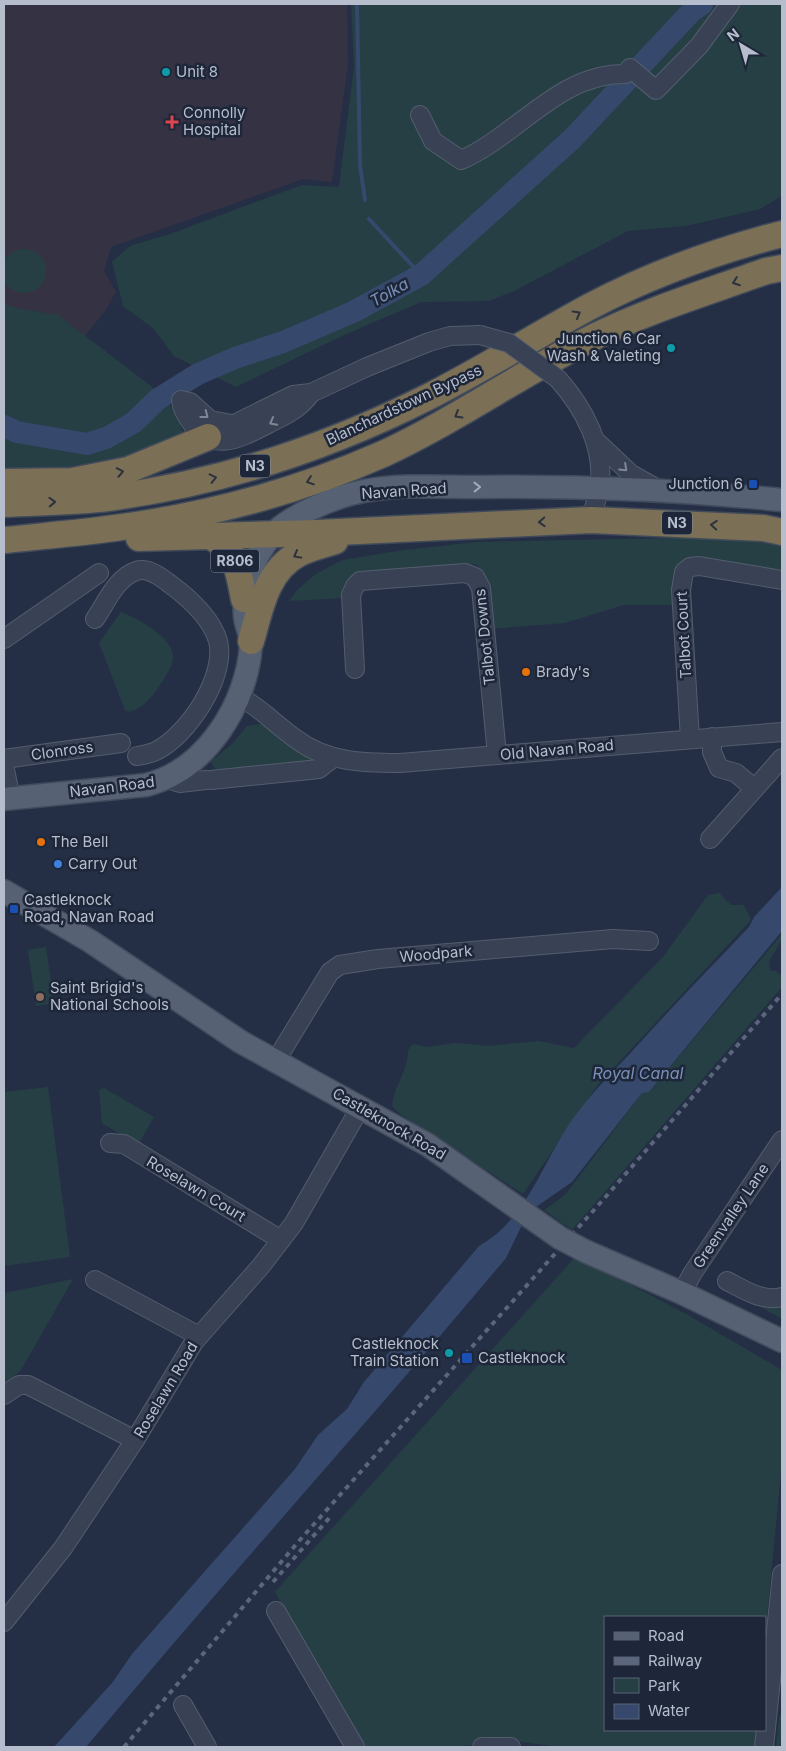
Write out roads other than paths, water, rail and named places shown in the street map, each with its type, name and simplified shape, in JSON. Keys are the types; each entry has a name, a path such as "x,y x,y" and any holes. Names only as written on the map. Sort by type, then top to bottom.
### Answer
{"highway":[{"name":"Blanchardstown Bypass","path":"4,504 108,498 137,493 213,478 308,450 428,396 591,306 642,281 703,256 782,234"},
{"path":"5,540 115,528 158,521 273,494 326,476 382,454 436,427 596,336 648,313 782,268"},
{"path":"4,482 72,481 128,470 208,437"},
{"name":"N3","path":"5,540 272,535 591,520 753,527 782,532"},
{"path":"251,641 266,591 278,570 293,557 337,540 430,527"},
{"name":"R806","path":"208,535 222,542 230,551 237,565 244,599"}],"main road":[{"name":"Navan Road","path":"6,800 134,787 166,779 185,766 214,738 240,697 249,662 251,641 244,599 251,570 272,535 310,510 335,499 364,491 399,488 545,486 658,489 782,500"},
{"name":"Castleknock Road","path":"4,890 90,941 229,1034 275,1062 428,1144 548,1231 587,1252 682,1293 782,1341"}],"street":[{"path":"420,116 433,141 461,160 505,135 556,94 611,74 625,74 630,68 656,90 698,46 730,4"},
{"path":"208,437 293,395 311,393 366,367 429,342 450,336 480,335 509,343 558,379 575,398 595,440 599,488 591,520"},
{"path":"232,424 210,420 190,402 181,400 182,408 198,433 220,441 235,441 301,407 311,393"},
{"path":"595,440 631,474 658,489"},
{"name":"Talbot Court","path":"690,739 681,590 684,572 699,566 782,580"},
{"path":"96,620 117,584 137,570 148,570 180,591 199,609 211,626 217,640 219,648 216,675 194,716 176,736 156,751 137,756"},
{"path":"4,638 99,573"},
{"name":"Talbot Downs","path":"355,669 351,596 355,586 360,581 465,573 475,577 481,588 497,755"},
{"path":"84,583 95,594 107,601"},
{"name":"Old Navan Road","path":"240,697 256,705 295,739 333,758 370,763 400,763 782,732"},
{"path":"712,737 712,752 719,768 736,773 754,788"},
{"name":"Clonross","path":"4,759 121,743"},
{"path":"166,779 183,784 319,769 333,758"},
{"path":"710,839 782,758"},
{"path":"4,765 6,800"},
{"name":"Woodpark","path":"275,1062 330,972 340,964 384,958 613,939 649,941"},
{"name":"Roselawn Road","path":"4,1622 61,1551 135,1440 199,1336 281,1240 314,1191 360,1108"},
{"name":"Greenvalley Lane","path":"682,1293 692,1274 782,1140"},
{"name":"Roselawn Court","path":"110,1143 124,1144 281,1240"},
{"path":"95,1280 199,1336"},
{"path":"727,1281 768,1299 782,1297"},
{"path":"4,1395 19,1384 28,1385 135,1440"},
{"path":"764,1747 776,1702 782,1574"},
{"path":"276,1611 355,1747"},
{"path":"183,1705 207,1747"},
{"path":"482,1747 511,1747"}],"water":[{"name":"Royal Canal","path":"782,887 782,931 649,1092 642,1093 572,1182 533,1209 521,1227 506,1258 86,1747 54,1747 112,1683 132,1654 295,1469 318,1435 347,1409 364,1382 479,1246 496,1235 510,1221 522,1206 561,1137 586,1101 749,927 754,917"}],"waterway":[{"path":"357,4 360,165 365,200"},
{"name":"Tolka","path":"4,426 17,432 87,444 106,438 133,423 158,399 198,374 235,358 283,342 353,312 421,275 572,139 692,11 702,4"},
{"path":"369,219 421,275"}],"railway":[{"path":"124,1747 299,1541 602,1201 782,994"},
{"path":"273,1582 331,1516"}],"place":[{"name":"Unit 8","path":"166,72"},
{"name":"Connolly Hospital","path":"172,122"},
{"name":"Junction 6 Car Wash & Valeting","path":"671,348"},
{"name":"Junction 6","path":"753,484"},
{"name":"Brady's","path":"526,672"},
{"name":"The Bell","path":"41,842"},
{"name":"Carry Out","path":"58,864"},
{"name":"Castleknock Road, Navan Road","path":"14,909"},
{"name":"Saint Brigid's National Schools","path":"40,997"},
{"name":"Castleknock Train Station","path":"449,1353"},
{"name":"Castleknock","path":"467,1358"}]}
